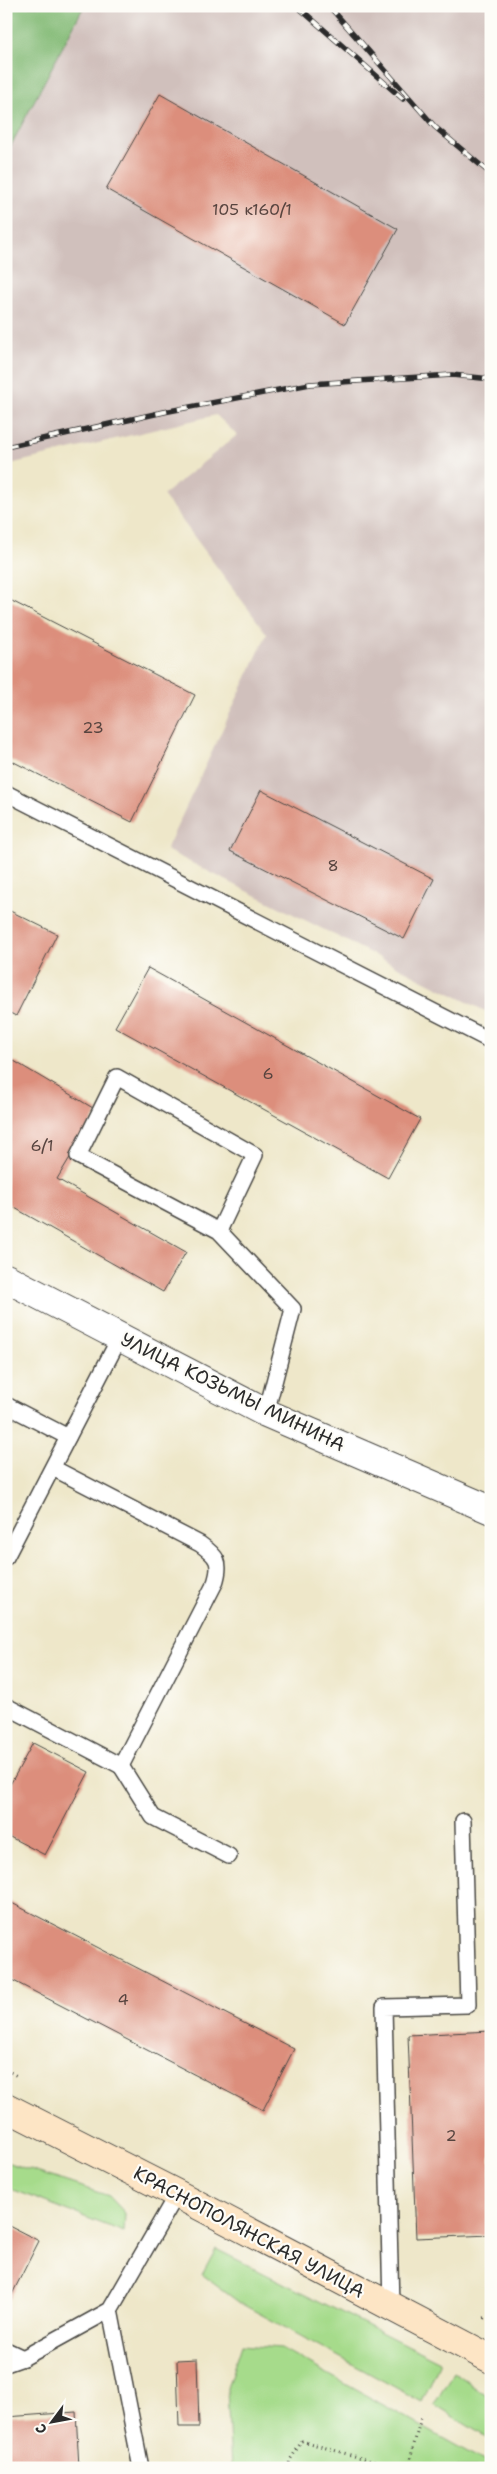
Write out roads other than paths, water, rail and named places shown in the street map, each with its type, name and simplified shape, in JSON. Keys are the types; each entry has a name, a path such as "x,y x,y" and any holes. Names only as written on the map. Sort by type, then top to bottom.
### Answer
{"main road":[{"name":"КРАСНОПОЛЯНСКАЯ УЛИЦА","path":"6,2108 177,2194 491,2358"}],"street":[{"name":"УЛИЦА КОЗЬМЫ МИНИНА","path":"6,1278 266,1413 491,1510"}],"lane":[{"path":"6,793 491,1041"},
{"path":"219,1231 255,1155 117,1078 78,1156 219,1231 293,1309 266,1413"},
{"path":"6,1558 120,1337"},
{"path":"6,1405 68,1437"},
{"path":"52,1468 200,1544 214,1554 220,1569 215,1583 121,1766"},
{"path":"6,1706 121,1766 153,1817 229,1856"},
{"path":"391,2307 384,2007 468,2005 464,1820"},
{"path":"6,2364 23,2358 110,2310 177,2194"},
{"path":"110,2310 140,2468"},
{"path":"6,2350 23,2358"}],"railway":[{"path":"297,6 403,99"},
{"path":"329,6 435,127 491,174"},
{"path":"6,447 164,412 310,384 452,375 491,379"}]}
